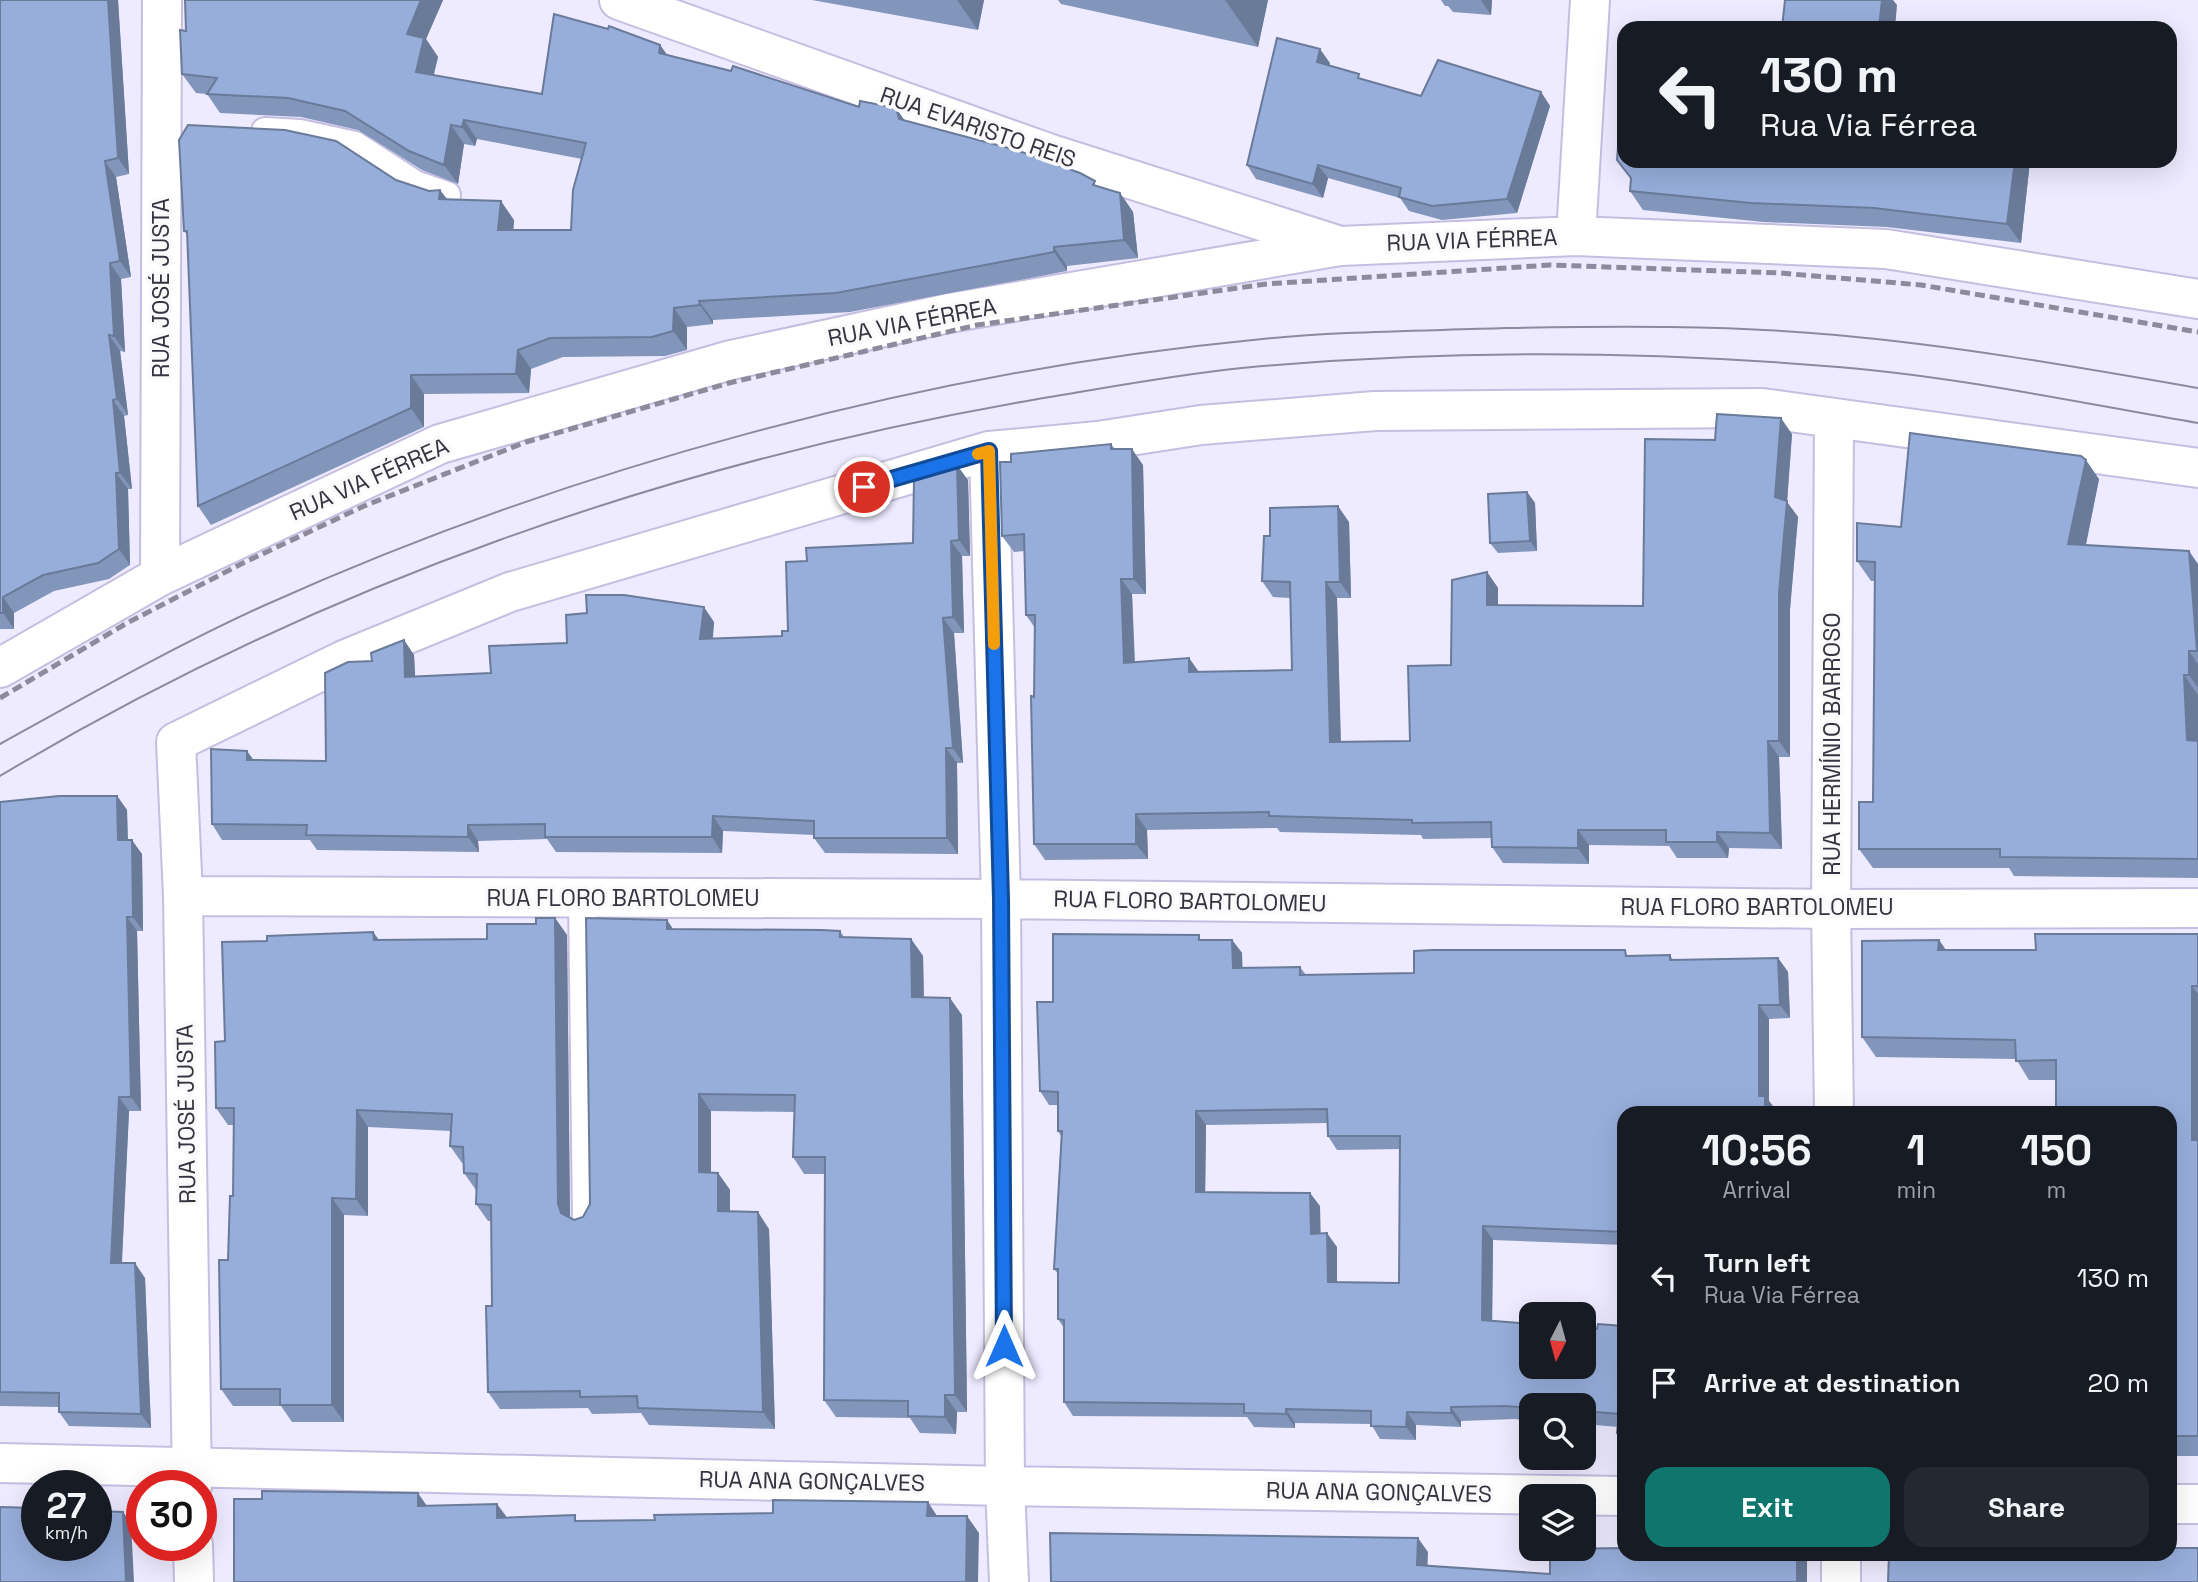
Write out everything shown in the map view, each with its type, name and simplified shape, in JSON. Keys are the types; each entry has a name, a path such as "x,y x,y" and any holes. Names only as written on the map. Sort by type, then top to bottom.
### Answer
{"street":[{"name":"RUA JOSÉ JUSTA","path":"160,576 175,126 162,0"},
{"name":"RUA EVARISTO REIS","path":"619,0 1048,153 1340,246"},
{"path":"1576,236 1590,0"},
{"name":"RUA VIA FÉRREA","path":"0,668 160,576 440,444 731,360 949,313 1340,246 1576,236 1886,249 2198,299"},
{"path":"1009,1582 1005,1486 1001,899 989,451 1098,441 1201,425 1375,411 1762,408 2198,468"},
{"name":"RUA HERMÍNIO BARROSO","path":"1834,418 1830,909 1834,1106"},
{"name":"RUA JOSÉ JUSTA","path":"192,1470 183,896 176,742 344,660 510,592 989,451"},
{"name":"RUA FLORO BARTOLOMEU","path":"183,896 1001,899 1830,909 2198,908"},
{"name":"RUA ANA GONÇALVES","path":"0,1462 126,1471"},
{"name":"RUA ANA GONÇALVES","path":"217,1476 1617,1496"},
{"path":"2177,1504 2198,1504"},
{"path":"193,1561 194,1582"},
{"path":"1841,1561 1841,1582"}],"lane":[{"path":"244,130 300,133 355,145 415,184 447,195"},
{"path":"582,897 586,1222"}],"building":[{"path":"0,0 108,0 118,158 105,161 120,261 110,263 114,336 109,335 117,399 113,400 120,473 116,473 119,549 98,563 43,575 3,597 3,613 0,613"},
{"path":"185,0 421,0 407,34 424,38 416,72 542,94 554,14 608,29 609,26 660,45 659,53 731,71 733,66 859,107 860,101 896,108 899,119 1016,150 1080,173 1095,181 1093,185 1120,193 1124,240 1054,247 1054,252 836,293 699,301 700,305 674,308 673,331 652,337 550,338 518,350 516,374 411,375 411,408 198,506 187,231 184,231 179,140 188,125 285,130 336,141 396,180 429,191 440,190 439,199 501,201 498,230 571,230 573,190 586,143 464,120 462,127 451,125 444,165 409,151 345,111 288,98 207,94 217,78 182,74 180,30 186,31"},
{"path":"1785,0 1882,0 1880,21 1783,21"},
{"path":"1277,38 1320,49 1317,62 1359,74 1358,78 1421,96 1438,60 1541,92 1507,199 1432,206 1399,197 1401,188 1318,165 1313,184 1247,165"},
{"path":"1623,168 2014,168 2007,224 1874,208 1751,203 1630,191 1631,178"},
{"path":"1717,414 1781,418 1775,497 1787,501 1779,593 1779,741 1768,741 1770,833 1717,832 1717,842 1666,842 1666,830 1578,830 1578,848 1492,847 1491,822 1412,823 1412,820 1269,816 1269,812 1136,814 1136,844 1034,844 1031,696 1034,697 1035,615 1026,615 1024,534 1002,536 1000,462 1011,462 1011,454 1111,444 1111,449 1132,449 1134,579 1121,579 1124,663 1189,658 1189,672 1292,670 1290,582 1262,581 1264,536 1270,536 1270,508 1338,506 1340,582 1326,582 1330,742 1410,741 1408,666 1451,665 1452,580 1487,572 1487,605 1643,606 1645,439 1715,440"},
{"path":"1910,433 2081,456 2086,460 2068,544 2189,551 2197,651 2189,651 2189,675 2184,675 2187,740 2198,741 2198,859 2000,857 2000,849 1859,849 1859,802 1873,802 1875,562 1857,561 1857,523 1901,527"},
{"path":"957,465 959,540 951,541 953,617 943,618 953,748 946,748 947,838 814,838 814,821 713,816 712,837 545,837 545,824 468,825 468,837 306,835 307,825 212,824 211,749 247,751 247,760 326,761 325,673 348,662 372,661 371,653 404,640 405,677 491,673 489,646 567,643 566,615 587,613 586,595 624,595 704,607 700,639 782,636 782,631 788,631 786,562 807,561 806,548 913,543 914,478"},
{"path":"1527,492 1530,541 1490,543 1488,494"},
{"path":"59,796 117,796 118,840 132,840 133,917 127,917 131,1097 119,1097 111,1263 135,1263 141,1414 59,1412 59,1393 0,1392 0,802"},
{"path":"536,918 555,918 558,1204 561,1213 574,1220 583,1217 590,1204 586,918 667,920 667,929 821,930 840,931 840,937 911,939 912,997 950,998 955,1395 945,1395 945,1417 908,1416 908,1401 824,1400 825,1157 793,1157 795,1095 699,1094 699,1172 718,1173 718,1211 758,1212 763,1412 638,1408 637,1396 580,1397 580,1391 488,1392 486,1306 492,1306 491,1205 476,1204 477,1174 464,1173 463,1147 450,1146 452,1114 357,1110 356,1199 332,1198 332,1405 280,1405 280,1389 221,1389 219,1260 228,1260 230,1196 233,1196 234,1108 216,1108 215,1042 225,1041 222,942 267,941 267,936 373,932 374,940 487,939 487,924 536,924"},
{"path":"1053,934 1199,935 1199,940 1232,940 1233,968 1300,967 1300,975 1414,973 1414,951 1433,950 1625,950 1626,956 1670,955 1670,960 1778,958 1780,1005 1759,1005 1759,1096 1765,1096 1765,1106 1617,1106 1617,1232 1483,1226 1482,1320 1519,1323 1519,1379 1596,1379 1596,1329 1598,1324 1617,1325 1617,1414 1596,1412 1596,1393 1519,1393 1519,1407 1451,1407 1451,1413 1407,1412 1406,1427 1371,1426 1371,1411 1286,1409 1286,1414 1244,1413 1244,1404 1064,1402 1064,1320 1058,1319 1058,1269 1054,1269 1062,1131 1058,1131 1058,1092 1040,1091 1037,1002 1053,1002","holes":["1327,1109 1328,1136 1400,1136 1399,1283 1328,1282 1327,1233 1311,1234 1310,1193 1196,1192 1196,1111"]},
{"path":"2035,934 2198,934 2198,986 2192,986 2192,1140 2198,1140 2198,1436 2177,1436 2177,1106 2056,1106 2056,1060 2016,1061 2015,1040 1862,1037 1862,941 1939,940 1938,950 2036,950"},
{"path":"262,1491 418,1493 418,1506 497,1504 497,1518 575,1515 575,1521 655,1520 654,1515 773,1513 773,1500 928,1502 927,1516 967,1516 966,1582 234,1582 234,1499 262,1499"},
{"path":"0,1507 21,1508 21,1561 112,1561 112,1512 123,1512 126,1582 0,1582"},
{"path":"1050,1533 1418,1538 1417,1565 1550,1574 1550,1561 1596,1561 1596,1548 1617,1548 1617,1561 1797,1561 1797,1582 1051,1582"},
{"path":"2177,1548 2198,1548 2198,1582 1888,1582 1889,1561 2177,1561"}],"tram line":[{"path":"0,744 163,655 263,606 379,557 499,511 622,470 874,402 1001,376 1128,355 1253,340 1347,333 1546,327 1712,328 1836,335 1927,345 2198,388"},
{"path":"0,776 121,708 245,645 372,589 501,540 633,496 766,458 901,425 1139,382 1242,368 1387,358 1533,354 1679,357 1872,370 2012,390 2198,423"}],"railway":[{"path":"0,698 127,623 243,563 364,506 526,442 729,383 977,325 1266,284 1550,265 1780,273 1921,285 2198,332"}],"slow traffic":[{"path":"978,454 989,451 994,644"}],"route":[{"path":"864,487 989,451 1001,899 1004,1346"}]}
